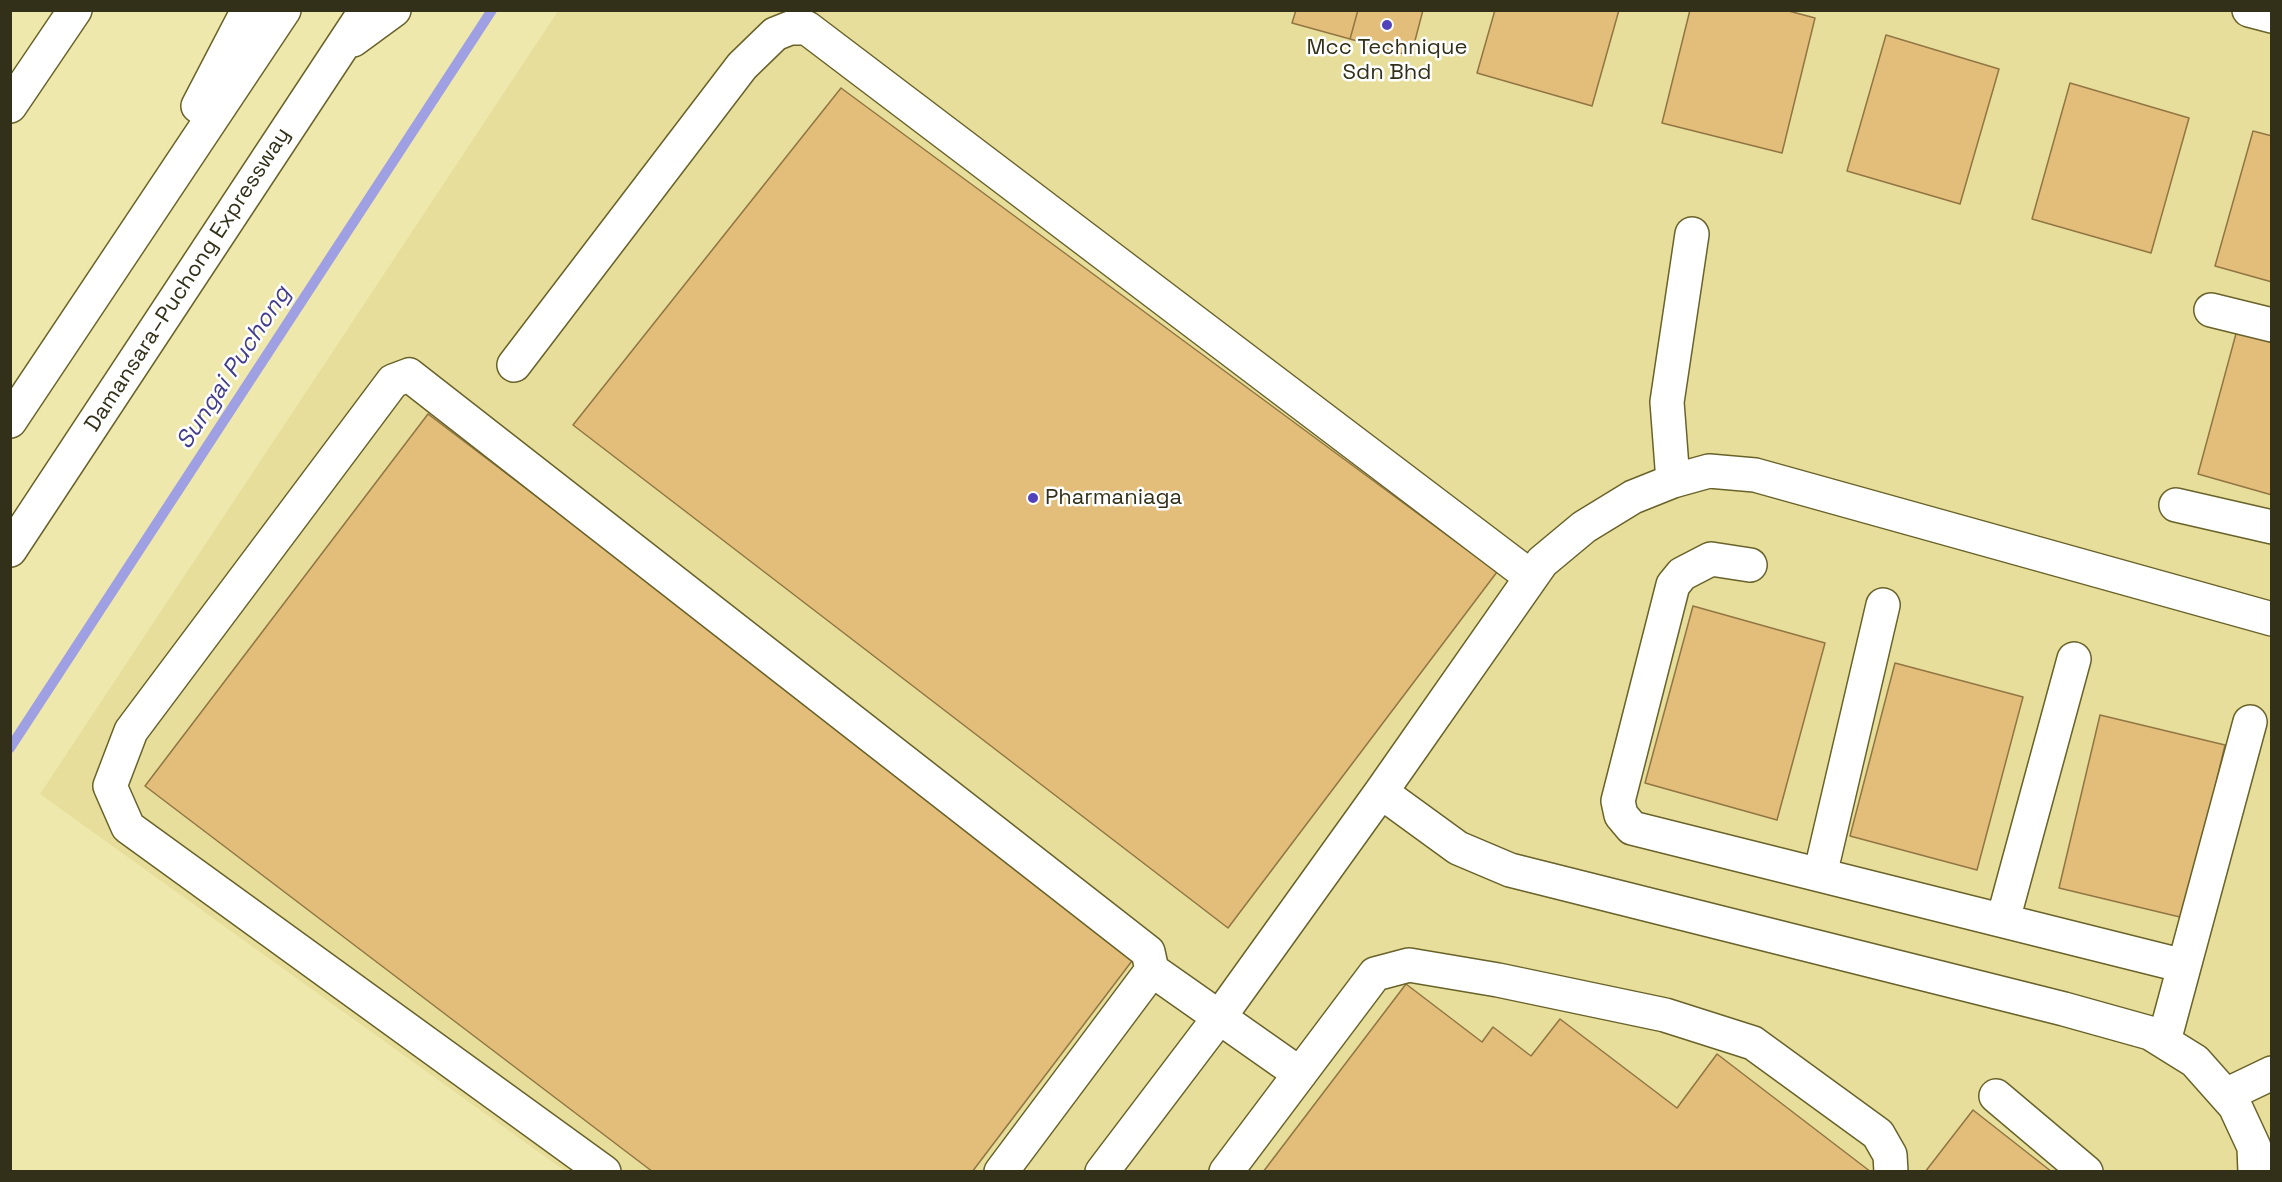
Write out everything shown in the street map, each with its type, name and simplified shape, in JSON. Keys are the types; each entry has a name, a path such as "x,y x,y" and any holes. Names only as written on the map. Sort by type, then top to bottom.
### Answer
{"main road":[{"path":"10,106 75,10"},
{"path":"124,248 248,10"},
{"path":"10,421 284,10"},
{"name":"Damansara–Puchong Expressway","path":"10,550 366,10"},
{"path":"340,50 394,10"},
{"path":"2249,10 2271,16"},
{"path":"514,365 742,66 775,34 790,28 807,28 1531,577"},
{"path":"1673,481 1667,402 1692,234"},
{"path":"2211,310 2271,325"},
{"path":"604,1172 128,827 110,786 131,731 393,381 409,375 1148,952 1152,970 1300,1074"},
{"path":"1102,1172 1218,1018 1382,792 1542,562 1584,526 1633,497 1673,481 1709,471 1755,475 2271,619"},
{"path":"2176,505 2271,527"},
{"path":"1750,565 1711,559 1682,574 1673,585 1618,801 1622,815 1632,828 2184,966"},
{"path":"1820,874 1883,605"},
{"path":"2002,920 2074,659"},
{"path":"2164,1041 2250,722"},
{"path":"1382,792 1458,848 1510,870 2064,1009 2150,1033 2195,1061 2235,1106 2254,1147 2255,1172"},
{"path":"1226,1172 1376,974 1409,964 1665,1015 1753,1043 1878,1134 1890,1155 1891,1172"},
{"path":"1001,1172 1152,970"},
{"path":"2226,1095 2271,1073"},
{"path":"1996,1096 2086,1172"}],"shaded area":[{"path":"558,11 2271,11 2271,1171 565,1171 40,794"}],"building":[{"path":"1296,10 1358,10 1350,39 1292,23"},
{"name":"Mcc Technique Sdn Bhd","path":"1358,10 1423,10 1411,56 1350,39"},
{"path":"1495,10 1619,10 1592,106 1477,73"},
{"path":"1690,10 1785,10 1815,18 1782,153 1662,123"},
{"path":"1886,35 1999,69 1960,204 1847,171"},
{"path":"2070,83 2189,118 2151,253 2032,219"},
{"name":"Pharmaniaga","path":"841,88 1497,572 1228,928 573,425"},
{"path":"2253,131 2272,136 2272,282 2215,266"},
{"path":"2237,330 2272,340 2272,495 2198,474"},
{"path":"428,414 1138,953 972,1172 653,1172 145,786"},
{"path":"1693,606 1825,643 1777,820 1645,783"},
{"path":"1895,663 2023,697 1977,870 1850,836"},
{"path":"2100,715 2225,745 2184,918 2059,888"},
{"path":"1406,984 1482,1042 1493,1027 1531,1056 1560,1019 1677,1108 1717,1054 1871,1172 1263,1172"},
{"path":"1973,1110 2052,1172 1925,1172"}],"waterway":[{"name":"Sungai Puchong","path":"10,748 492,10"}],"place":[{"name":"Mcc Technique Sdn Bhd","path":"1387,25"},
{"name":"Pharmaniaga","path":"1033,498"}]}
